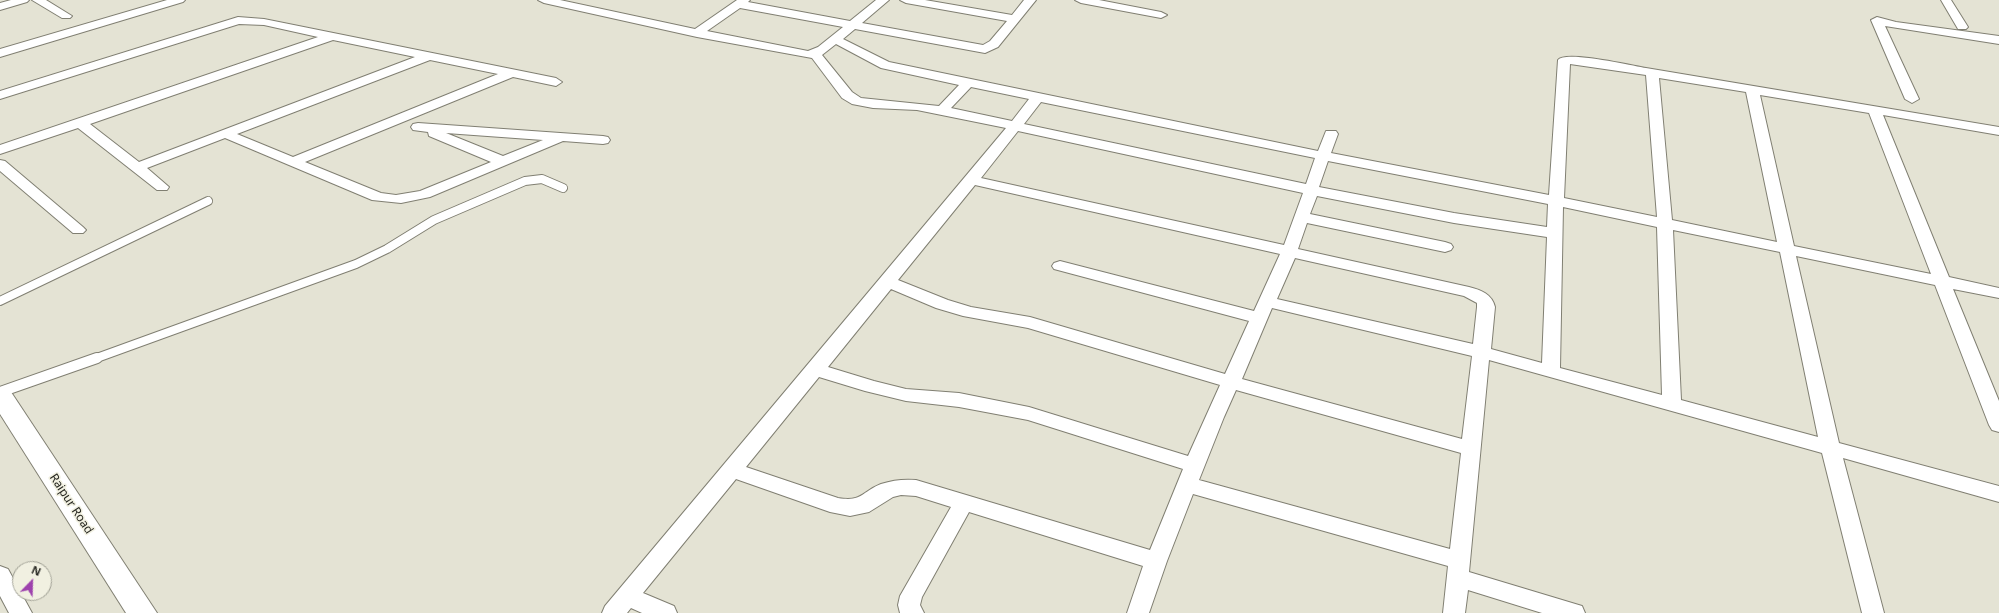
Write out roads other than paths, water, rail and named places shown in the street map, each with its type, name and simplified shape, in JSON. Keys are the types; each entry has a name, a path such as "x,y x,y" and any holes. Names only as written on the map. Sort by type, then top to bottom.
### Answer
{"street":[{"path":"0,7 23,0"},
{"path":"38,0 66,16"},
{"path":"0,54 90,25 179,0"},
{"path":"544,0 574,3 697,33 801,54 815,54 884,0"},
{"path":"906,0 1014,19"},
{"path":"697,33 741,2 852,25 985,49 994,44 1030,0"},
{"path":"1081,0 1161,15"},
{"path":"1946,1 1962,27"},
{"path":"1877,20 1894,18 1999,33"},
{"path":"0,95 223,23 238,20 264,22 329,37 556,82"},
{"path":"1877,20 1895,25 1999,40"},
{"path":"1877,20 1912,99"},
{"path":"0,150 329,37"},
{"path":"835,39 885,65 1037,98 1556,201 1999,293"},
{"path":"815,54 847,95 856,101 873,104 917,106 942,110 1311,190 1454,218 1555,233"},
{"path":"138,167 428,56"},
{"path":"1551,372 1556,201 1564,60 1583,61 1652,72 1999,131"},
{"path":"1652,72 1665,224 1672,405"},
{"path":"293,162 511,73"},
{"path":"942,110 968,83"},
{"path":"1752,89 1830,448 1873,613"},
{"path":"666,613 620,605 972,180 1037,98"},
{"path":"1874,110 1999,425"},
{"path":"398,119 504,162"},
{"path":"81,123 162,187"},
{"path":"418,127 603,140"},
{"path":"226,134 377,197 390,200 408,199 425,194 562,138"},
{"path":"1142,612 1156,561 1190,474 1290,252 1331,134"},
{"path":"0,164 78,230"},
{"path":"972,180 1479,296 1485,301 1486,307 1472,449 1454,613"},
{"path":"1302,218 1445,247"},
{"path":"1060,266 1260,318"},
{"path":"887,282 942,304 969,312 1030,323 1231,382 1472,449"},
{"path":"1268,302 1481,352 1999,494"},
{"path":"815,369 872,387 906,395 959,400 1029,414 1190,474 1459,569 1574,613"},
{"name":"Raipur Road","path":"1,396 142,613"},
{"path":"732,470 836,506 850,508 862,506 887,490 901,487 916,488 1156,561"},
{"path":"913,613 910,611 908,604 911,596 964,503"},
{"path":"0,575 21,613"}],"lane":[{"path":"1,396 356,264 387,249 434,220 525,181 542,179 563,188"},
{"path":"0,301 208,201"}]}
